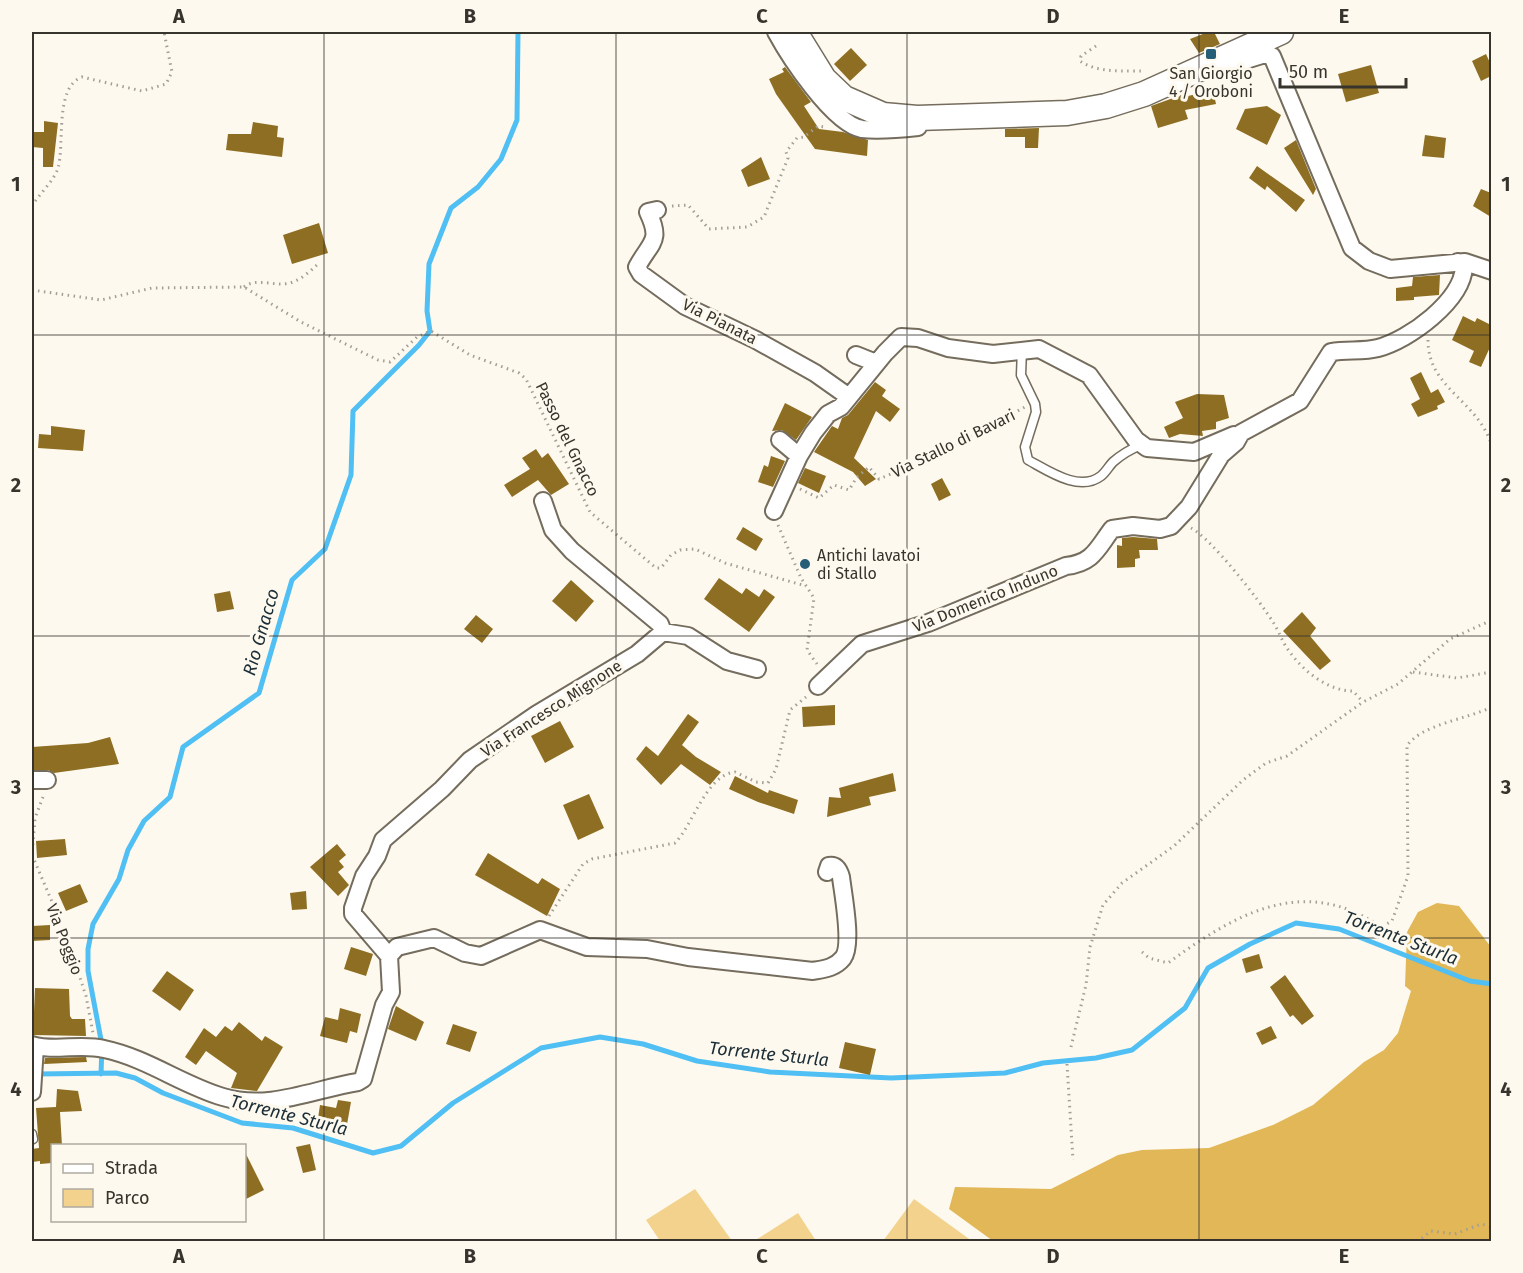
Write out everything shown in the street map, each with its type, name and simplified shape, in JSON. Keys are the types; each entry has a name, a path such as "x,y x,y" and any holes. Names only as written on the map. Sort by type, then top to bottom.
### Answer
{"street":[{"path":"776,32 786,50 824,100 840,116 860,129 906,128 985,121 984,115"},
{"path":"795,32 824,79 844,98 857,106 897,117 1067,113 1106,106 1144,94 1281,32"},
{"path":"1226,55 1236,63 1265,54 1272,56 1352,248 1369,261 1390,269 1458,262 1472,263 1491,271"},
{"name":"Via Pianata","path":"657,210 648,212 655,225 656,236 637,267 641,274 686,306 756,339 815,373 849,397"},
{"name":"Via Domenico Induno","path":"824,681 858,646 928,623 1066,566 1083,564 1112,529 1133,526 1160,529 1171,526 1189,507 1221,455 1236,442 1241,433 1300,401 1331,352 1375,350 1388,346 1421,326 1439,310 1458,287 1464,267 1458,262"},
{"path":"774,511 799,456 828,414 841,407 876,363 901,337 918,338 948,348 993,354 1022,349 1039,349 1089,375 1141,445 1147,448 1194,453 1241,433"},
{"path":"856,355 870,363 876,363"},
{"path":"780,440 799,456"},
{"path":"543,501 553,530 566,544 660,624 663,632 688,636 726,661 757,669"},
{"name":"Via Francesco Mignone","path":"389,956 372,939 354,914 353,908 364,876 377,856 383,840 442,789 470,760 537,714 637,654 663,632"},
{"path":"32,1090 34,1052 100,1048 142,1060 222,1100 264,1101 361,1081 366,1074 384,1005 391,992 389,956 397,947 429,938 438,938 470,955 481,956 540,930 587,947 647,949 688,957 813,970 823,969 838,963 847,947 841,877 838,869 833,865 828,866 827,872"}],"lane":[{"path":"1022,349 1021,375 1034,400 1035,412 1024,456 1049,473 1075,481 1094,480 1100,477 1113,462 1141,445"}],"path":[{"path":"32,206 58,169 64,100 74,82 82,77 142,91 166,84 172,72 164,32"},
{"path":"1096,46 1081,56 1080,61 1086,66 1106,70 1156,69"},
{"path":"657,210 684,204 709,229 747,227 756,223 770,208 788,158 786,152 797,138 804,137 818,126 828,127"},
{"path":"32,290 101,300 152,288 244,287 254,282 290,284 303,277 318,264"},
{"name":"Passo del Gnacco","path":"244,287 301,322 378,360 390,362 417,337 430,331 470,356 519,373 526,379 590,512 656,568 661,568 671,555 680,550 695,549 725,564 806,586"},
{"path":"1439,310 1441,313 1428,331 1428,358 1445,385 1473,410 1488,434 1491,446"},
{"name":"Via Stallo di Bavari","path":"787,483 819,498 834,485 849,490 856,477 869,467 879,479 938,454 1034,400"},
{"path":"540,930 584,864 592,859 675,843 708,792 729,773 768,783 776,769 790,710 824,681 807,650 815,606 814,598 806,586 774,517 774,511"},
{"path":"1182,529 1192,527 1219,555 1274,623 1288,650 1301,665 1337,691 1353,691 1364,702"},
{"path":"1071,1047 1086,985 1090,947 1103,905 1122,883 1174,846 1243,780 1266,763 1287,756 1364,702 1398,684 1450,639 1491,620"},
{"path":"1413,672 1457,678 1491,672"},
{"path":"1142,952 1149,958 1168,963 1208,934 1258,909 1292,900 1333,905 1368,918 1381,927 1392,921 1408,876 1407,746 1413,736 1432,727 1471,717 1491,707"},
{"name":"Via Poggio","path":"39,780 32,855 65,933 100,1048"},
{"path":"1067,1064 1073,1160"},
{"path":"1417,1242 1431,1231 1455,1234 1481,1224 1491,1227"}],"green space":[{"path":"695,1189 732,1241 660,1241 646,1220"},
{"path":"914,1199 972,1241 883,1241"},
{"path":"798,1213 816,1241 754,1241"}],"shaded area":[{"path":"1437,903 1459,906 1491,947 1491,1241 993,1241 949,1209 955,1187 1051,1189 1118,1155 1142,1150 1209,1148 1273,1125 1313,1105 1364,1062 1384,1050 1398,1033 1411,991 1405,986 1407,932 1418,912"}],"building":[{"path":"1214,32 1220,44 1199,53 1190,39"},
{"path":"851,48 867,65 850,81 834,64"},
{"path":"1486,54 1491,65 1491,76 1481,81 1472,61"},
{"path":"1371,65 1379,93 1346,102 1338,74"},
{"path":"785,67 811,102 804,106 819,129 843,132 868,140 867,156 815,149 776,94 769,79 784,72 782,69"},
{"path":"1213,90 1216,104 1185,110 1188,119 1158,128 1151,106 1187,93 1188,96"},
{"path":"1267,106 1281,115 1267,145 1236,129 1245,109"},
{"path":"44,121 58,123 53,167 43,167 43,148 32,147 32,132 44,132"},
{"path":"253,122 278,126 277,137 284,138 282,157 226,150 228,134 251,134"},
{"path":"1039,128 1038,148 1025,148 1025,137 1005,137 1005,129"},
{"path":"1425,135 1446,138 1444,158 1422,156"},
{"path":"1296,140 1316,189 1313,195 1284,148"},
{"path":"761,157 770,179 748,187 741,170"},
{"path":"1257,166 1305,200 1296,212 1267,186 1265,190 1249,178"},
{"path":"1481,189 1491,193 1491,217 1473,206"},
{"path":"319,223 328,253 292,264 283,235"},
{"path":"1440,275 1439,295 1396,301 1396,288 1412,286 1413,277"},
{"path":"1463,316 1475,322 1477,318 1491,325 1491,345 1481,367 1469,362 1474,351 1452,340"},
{"path":"1421,372 1431,393 1438,389 1445,402 1437,406 1438,409 1418,417 1411,404 1420,399 1410,378"},
{"path":"875,382 886,390 882,396 900,409 890,422 876,411 854,458 876,479 865,486 853,472 814,452 832,426 838,429 842,418 848,415"},
{"path":"1197,394 1224,395 1229,418 1216,422 1216,429 1202,431 1203,436 1180,434 1169,438 1164,427 1183,418 1175,402"},
{"path":"785,403 812,417 796,440 782,430 772,431"},
{"path":"51,426 85,430 83,451 38,448 39,434 51,435"},
{"path":"536,449 542,458 548,453 569,484 551,495 538,480 512,497 504,485 530,469 522,458"},
{"path":"771,456 785,461 773,487 758,482 764,465 768,467"},
{"path":"805,468 826,476 819,493 798,483"},
{"path":"942,478 951,495 939,501 931,484"},
{"path":"743,527 763,539 756,551 736,539"},
{"path":"1122,538 1157,539 1158,550 1139,550 1140,558 1135,559 1135,567 1117,568 1117,545 1122,546"},
{"path":"719,578 742,594 746,588 759,597 764,589 775,597 749,632 704,599"},
{"path":"571,580 594,601 576,622 552,601"},
{"path":"230,591 234,609 217,612 214,594"},
{"path":"1302,612 1316,628 1310,636 1331,661 1320,670 1283,631"},
{"path":"476,615 493,629 482,643 464,629"},
{"path":"835,705 835,725 803,727 802,707"},
{"path":"688,714 699,722 682,745 696,757 721,772 710,785 681,764 661,785 636,759 646,746 658,756"},
{"path":"560,721 574,747 545,763 531,736"},
{"path":"110,737 119,764 54,773 48,770 32,770 32,747 88,743"},
{"path":"893,773 896,791 869,797 871,805 827,817 829,797 841,798 839,788"},
{"path":"735,776 768,793 769,790 798,800 794,814 729,789"},
{"path":"589,794 604,828 578,840 563,805"},
{"path":"65,839 67,855 37,858 36,841"},
{"path":"337,844 346,855 339,861 344,867 338,872 349,885 338,896 310,867"},
{"path":"488,853 538,884 542,878 560,889 547,916 475,875"},
{"path":"80,884 88,902 66,911 58,893"},
{"path":"306,891 307,909 292,910 290,893"},
{"path":"50,925 50,940 32,941 32,926"},
{"path":"351,947 373,954 366,976 344,969"},
{"path":"1259,954 1263,968 1246,973 1242,959"},
{"path":"167,971 194,990 180,1011 152,991"},
{"path":"1285,975 1314,1016 1302,1025 1293,1015 1290,1017 1270,987"},
{"path":"35,988 69,989 70,1016 72,1019 85,1019 86,1036 33,1035"},
{"path":"396,1006 424,1022 416,1041 388,1029"},
{"path":"340,1008 361,1014 357,1033 350,1031 347,1043 320,1036 325,1017 338,1020"},
{"path":"239,1022 262,1041 265,1036 283,1047 257,1091 231,1088 237,1073 206,1051 196,1065 185,1057 204,1028 216,1037 225,1026 232,1031"},
{"path":"453,1024 477,1032 470,1052 446,1044"},
{"path":"1271,1026 1277,1038 1262,1045 1256,1033"},
{"path":"845,1042 876,1049 870,1075 839,1068"},
{"path":"86,1057 87,1062 44,1064 45,1058"},
{"path":"57,1089 78,1091 82,1111 60,1112 62,1144 51,1144 51,1163 32,1162 32,1149 39,1148 36,1108 56,1107"},
{"path":"338,1100 351,1102 346,1130 317,1125 320,1105 336,1108"},
{"path":"310,1144 316,1170 303,1173 296,1147"},
{"path":"246,1154 264,1190 246,1199"}],"waterway":[{"name":"Rio Gnacco","path":"101,1074 102,1045 88,971 88,949 93,924 119,879 128,850 144,821 170,797 183,747 259,693 292,580 325,549 351,475 353,411 430,331 427,311 429,264 451,208 478,187 501,159 517,120 518,32"},
{"name":"Torrente Sturla","path":"37,1074 116,1073 135,1078 163,1093 242,1123 293,1128 373,1153 401,1146 453,1103 541,1048 600,1037 643,1044 697,1061 770,1072 891,1078 1005,1073 1043,1063 1096,1058 1132,1050 1185,1008 1208,968 1250,944 1296,923 1339,929 1470,981 1492,984"}],"place":[{"name":"San Giorgio 4 / Oroboni","path":"1211,54"},
{"name":"Antichi lavatoi di Stallo","path":"805,564"}]}
